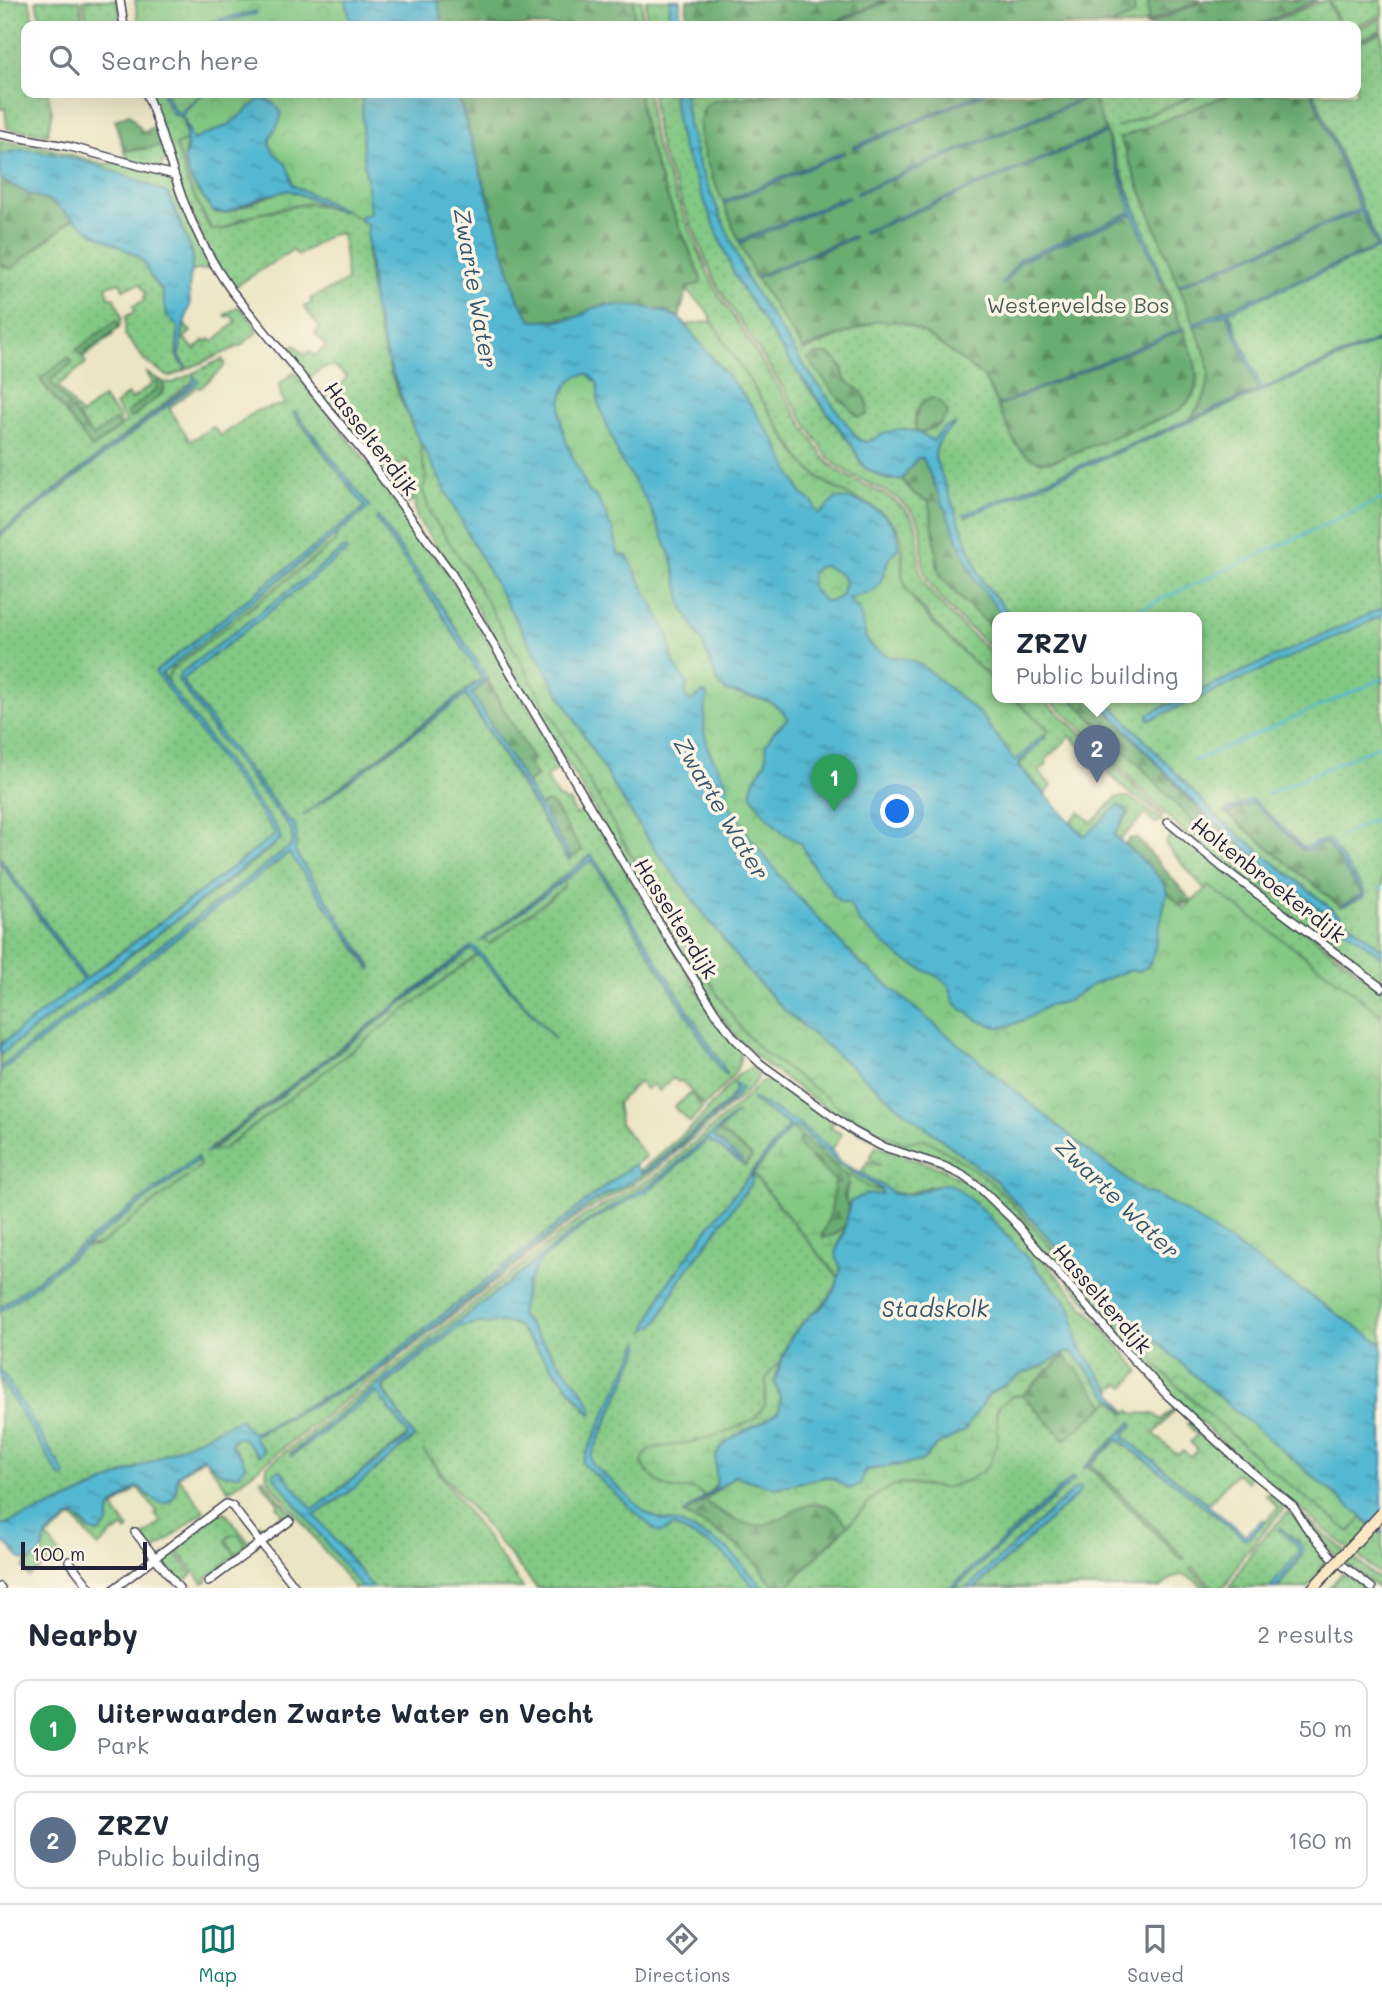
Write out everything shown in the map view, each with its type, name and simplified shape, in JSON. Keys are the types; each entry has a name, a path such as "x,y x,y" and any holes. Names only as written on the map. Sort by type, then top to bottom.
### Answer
{"main road":[{"path":"1313,1588 1382,1513"}],"street":[{"path":"120,0 123,21"},
{"name":"Hasselterdijk","path":"148,98 157,117 174,175 204,248 230,290 363,452 452,574 662,928 734,1038 761,1064 853,1131 881,1146 957,1173 987,1194 1165,1394 1293,1506 1306,1527 1332,1558 1372,1588"},
{"path":"0,134 59,144 174,175"},
{"name":"Holtenbroekerdijk","path":"1168,822 1223,868 1382,988"},
{"path":"115,1588 226,1504 232,1506 296,1588"},
{"path":"208,1582 290,1521"},
{"path":"135,1532 179,1588"},
{"path":"69,1561 90,1588"}],"green space":[{"path":"0,0 29,0 34,21 21,21 21,98 49,98 52,112 48,134 7,128 5,108 0,109"},
{"path":"36,0 80,0 83,21 41,21"},
{"path":"83,0 117,0 121,21 87,21"},
{"path":"135,0 437,0 442,21 138,21"},
{"path":"437,0 634,0 634,21 442,21"},
{"path":"634,0 642,0 643,21 634,21"},
{"path":"646,0 670,0 669,21 647,21"},
{"path":"687,0 886,0 837,21 686,21"},
{"path":"890,0 1131,0 1135,10 1134,15 1120,21 841,21"},
{"path":"1131,0 1148,0 1148,20 1120,21 1134,15"},
{"path":"1148,0 1201,0 1151,21 1148,20"},
{"path":"1206,0 1318,0 1268,21 1157,21"},
{"path":"1327,0 1337,21 1273,21"},
{"path":"1329,0 1382,0 1382,15 1361,24 1361,21 1339,21"},
{"path":"1382,18 1382,30 1361,39 1361,27"},
{"path":"1382,32 1382,245 1379,246 1316,98 1361,98 1361,41"},
{"path":"150,98 164,98 172,113 182,118 187,140 176,145 188,184 210,229 222,230 253,215 307,204 344,210 310,130 362,222 368,224 370,278 973,1161 1348,1507 1382,1534 1382,1576 1266,1481 1181,1404 1117,1337 1007,1210 980,1184 965,1173 857,1131 765,1064 738,1039 641,888 468,593 417,518 407,460 397,467 399,478 407,478 411,501 408,504 324,399 347,377 334,366 322,368 308,380 286,353 295,345 304,355 310,351 314,356 326,346 315,333 320,328 304,307 312,303 310,299 347,281 342,233 330,235 298,256 293,250 231,289 188,205"},
{"path":"167,98 458,98 518,299 532,321 577,317 593,308 616,305 663,310 688,325 712,321 803,462 825,482 878,510 896,526 902,539 902,576 910,595 946,636 992,679 992,703 1019,703 1049,731 1016,763 1082,835 1086,835 1119,806 1129,813 1113,836 1184,909 1209,886 1347,987 1382,1016 1382,1494 1350,1532 1272,1471 1169,1378 1156,1365 1150,1349 1116,1322 1011,1202 988,1180 927,1140 904,1143 868,1127 762,1051 744,1032 632,857 471,574 431,515 422,487 426,480 421,443 391,375 378,326 369,276 368,219 359,218 292,187 229,212 212,210 191,182 184,162 189,144 185,124 182,117 176,114"},
{"path":"459,98 640,98 655,165 701,279 700,284 687,288 679,318 663,310 532,321 518,300"},
{"path":"640,98 649,98 658,153 713,285 824,458 844,474 900,505 914,521 921,575 934,597 992,653 992,679 946,636 909,593 902,577 903,548 897,527 873,508 829,485 804,464 705,308 687,291 701,279 655,165"},
{"path":"653,98 674,98 682,146 738,282 811,392 853,447 861,465 881,477 890,480 902,479 913,493 929,502 937,545 937,567 962,600 992,627 992,648 947,606 930,585 923,566 922,535 912,512 893,496 847,472 827,456 716,284 661,152"},
{"path":"685,98 741,98 712,101 700,135 708,165 756,278 804,351 877,321 893,320 910,324 984,377 1016,445 1053,461 1177,412 1189,401 1197,380 1184,328 1093,98 1186,98 1116,128 1190,98 1220,98 1120,138 1208,359 1208,384 1200,405 1190,419 966,514 967,516 1382,340 1382,949 1216,816 1110,703 1202,703 1202,612 1008,612 982,581 935,458 941,438 956,424 931,441 921,433 937,426 924,400 915,415 916,431 891,432 868,442 859,440 807,370 749,283 700,168","holes":["808,358 842,366 845,380 863,393 859,417 839,399"]},
{"name":"Westerveldse Bos","path":"741,98 969,98 853,147 854,149 974,98 1085,98 857,193 1087,98 1093,98 1106,131 863,233 1106,133 1132,212 1020,259 1004,284 1021,261 1133,214 1182,329 998,405 984,377 923,332 901,322 877,321 803,349 756,278 854,238 853,236 755,277 740,243 848,196 739,241 724,204 845,152 723,202 707,164 700,134 704,109 712,101"},
{"path":"1220,98 1314,98 1360,209 1178,285 1120,138"},
{"path":"129,114 144,133 155,125 160,146 124,151 115,120"},
{"path":"187,140 184,160 190,179 216,213 225,213 264,196 289,190 340,211 309,203 263,212 241,219 222,230 212,230 188,184 176,145"},
{"path":"0,141 47,148 105,164 118,162 166,177 177,190 212,268 191,271 193,254 169,196 99,166 32,151 0,154"},
{"path":"161,143 166,158 159,168 133,162 124,151 146,149"},
{"path":"0,179 50,201 74,218 11,269 0,264"},
{"path":"1361,211 1377,247 1194,323 1179,286"},
{"path":"74,218 90,231 132,252 144,263 151,278 162,291 167,316 178,327 176,356 186,367 179,355 184,324 191,332 184,338 195,350 205,340 207,342 210,339 213,342 236,322 231,315 225,315 237,307 242,308 257,329 256,333 242,345 169,377 146,362 125,335 126,316 135,312 133,306 145,300 146,294 140,284 123,289 120,282 106,286 109,297 114,297 119,308 121,323 119,327 117,321 77,350 81,356 111,333 113,335 83,358 86,363 58,386 81,415 102,398 119,417 121,426 126,422 115,405 128,394 132,399 153,383 145,372 160,380 156,390 127,413 164,392 163,382 173,383 222,359 225,363 223,368 200,388 197,387 169,408 190,441 213,427 221,436 256,411 286,404 281,397 279,385 294,372 367,462 450,577 553,749 549,751 549,755 560,768 546,777 559,799 562,798 566,803 569,801 576,815 587,808 705,1002 740,1050 740,1058 729,1081 704,1106 682,1081 678,1082 673,1078 659,1091 653,1084 646,1089 639,1082 617,1103 620,1123 646,1157 627,1169 368,1374 254,1433 250,1432 240,1419 75,1497 0,1526 0,1378 61,1478 65,1477 0,1369 0,1312 85,1247 96,1247 200,1164 197,1157 0,1308 0,1072 289,853 370,969 372,967 295,852 294,823 220,733 182,680 347,551 345,548 181,673 178,679 216,734 291,829 291,846 0,1068 0,1055 275,845 278,830 169,686 168,676 172,669 335,542 336,534 370,507 293,413 365,507 156,671 276,834 85,979 0,858 0,536 194,385 194,380 0,533 0,264 11,269","holes":["73,362 49,380 93,437 115,420 120,427 93,448 40,380","378,517 443,608 487,679 532,759 529,764 536,777 526,784 539,806 541,805 570,860 566,858 465,695 303,815 482,678 376,519","591,855 727,1075 720,1069 592,860 481,941","472,946 555,1039 478,954 222,1150 213,1149 207,1153 211,1147"]},
{"path":"1382,247 1382,338 1261,389 1229,311"},
{"path":"1226,313 1259,390 1190,419 1205,395 1209,374 1194,326"},
{"path":"117,320 119,327 81,356 76,350"},
{"path":"1183,330 1195,363 1196,383 1187,403 1177,412 1053,461 1032,458 1017,445 998,406"},
{"path":"827,354 840,365 845,380 863,394 868,403 867,415 859,417 839,399 808,359"},
{"path":"69,357 73,362 50,381 93,437 115,420 120,427 92,448 40,379"},
{"path":"160,380 163,382 164,392 130,419 127,413 156,390"},
{"path":"932,398 941,402 948,413 940,424 921,433 916,431 918,411 923,403"},
{"path":"919,457 924,459 975,579 1000,612 992,612 992,627 940,576 929,502 913,493 902,479 913,461"},
{"path":"336,535 335,542 172,669 168,676 168,685 162,672"},
{"path":"486,680 533,759 529,765 536,777 526,784 472,694"},
{"path":"1019,703 1048,703 1101,752 1163,816 1127,791 1070,736 1045,761 1047,764 1039,772 1052,786 1045,794 1019,765 1049,730"},
{"path":"1053,703 1075,703 1207,837 1238,864 1305,913 1315,915 1325,912 1382,957 1382,986 1179,828 1103,749"},
{"path":"1075,703 1103,705 1193,803 1277,876 1325,912 1315,915 1305,913 1282,898 1207,837"},
{"path":"1117,797 1129,797 1162,820 1155,823 1145,814 1119,841 1113,835 1129,813 1120,806 1085,836 1070,822 1080,812 1092,823"},
{"path":"551,803 582,850 569,860 570,856 539,806"},
{"path":"1250,803 1255,804 1303,850 1326,842 1363,895 1341,907 1226,813"},
{"path":"1177,833 1382,990 1382,1016 1209,886 1205,890 1165,844 1170,835"},
{"path":"1131,838 1137,838 1192,901 1182,905 1172,900 1124,845"},
{"path":"0,862 83,981 0,1045"},
{"path":"564,879 564,887 490,944 484,940"},
{"path":"472,949 478,954 222,1150 213,1149"},
{"path":"750,1068 759,1068 757,1080 652,1173 581,1214 229,1491 204,1458 178,1476 204,1511 154,1551 143,1537 161,1522 155,1514 157,1512 138,1488 113,1508 129,1529 126,1532 123,1527 98,1547 73,1517 47,1537 62,1558 60,1560 56,1556 29,1577 23,1568 27,1562 31,1561 46,1536 72,1516 76,1516 89,1530 97,1533 106,1526 111,1508 137,1487 163,1503 172,1500 176,1492 177,1476 202,1456 227,1476 243,1459 231,1445 233,1439 244,1439 257,1454 264,1451 255,1435 375,1373 589,1204 651,1170 732,1101 741,1089 736,1088 727,1103 644,1172 640,1171 696,1123 737,1076"},
{"path":"778,1080 834,1122 830,1128 842,1134 831,1151 799,1124 753,1101 789,1125 664,1289 657,1323 679,1281 752,1182 753,1174 839,1278 829,1297 790,1338 769,1397 757,1417 740,1428 691,1442 673,1489 693,1488 705,1496 683,1514 737,1545 777,1588 764,1588 735,1558 705,1536 641,1510 592,1464 591,1457 641,1346 640,1342 582,1463 656,1531 665,1531 674,1526 710,1545 724,1554 755,1588 537,1588 423,1450 523,1588 373,1588 315,1515 338,1500 414,1438 383,1387 459,1327 476,1323 512,1323 518,1326 590,1414 585,1394 520,1314 527,1284 539,1262 582,1227 653,1186 709,1140 745,1166 751,1156 719,1131 737,1113 657,1180 580,1226 291,1453 377,1392 408,1435 313,1510 273,1475 362,1588 354,1588 268,1479 267,1466 583,1217 655,1176 760,1083"},
{"path":"691,1093 702,1108 690,1122 674,1107"},
{"path":"794,1126 834,1159 882,1191 871,1189 846,1175 791,1127"},
{"path":"791,1127 802,1137 799,1140 800,1148 835,1181 830,1215 822,1234 823,1238 836,1234 845,1225 838,1245 841,1269 839,1278 753,1174"},
{"path":"719,1131 752,1156 745,1166 713,1137"},
{"path":"802,1137 849,1178 844,1196 849,1211 845,1225 826,1239 822,1234 830,1215 835,1182 800,1148 799,1140"},
{"path":"876,1146 942,1169 972,1185 1001,1211 1140,1371 1125,1387 1120,1383 1112,1390 1080,1346 1067,1302 1000,1228 930,1186 900,1194 861,1173 868,1161 881,1166 870,1158"},
{"path":"198,1160 200,1166 195,1171 99,1245 85,1247"},
{"path":"847,1174 869,1188 882,1191 881,1196 850,1202 848,1207"},
{"path":"1066,1352 1073,1352 1112,1400 1106,1405 1064,1355 1022,1395 1012,1396 998,1407 998,1438 991,1460 985,1469 969,1480 944,1488 901,1483 878,1493 848,1525 824,1504 806,1506 778,1520 753,1525 723,1513 704,1501 735,1476 775,1488 825,1477 833,1478 850,1489 868,1470 917,1462 936,1446 964,1431 989,1394"},
{"path":"1065,1355 1106,1405 1065,1440 1022,1395"},
{"path":"780,1363 775,1381 780,1408 776,1415 726,1443 716,1458 716,1484 710,1492 705,1496 692,1489 668,1488 647,1471 642,1463 650,1449 724,1433 753,1420 765,1405 766,1379"},
{"path":"1022,1395 1065,1440 1112,1400 1125,1414 1130,1410 1132,1413 1154,1414 1162,1420 1176,1409 1154,1434 1177,1455 1183,1451 1191,1457 1198,1450 1190,1442 1197,1435 1187,1424 1190,1421 1250,1476 1248,1482 1236,1473 1208,1504 1126,1439 1124,1434 1133,1425 1132,1422 1084,1467 1085,1469 1088,1466 1182,1560 1184,1558 1091,1464 1118,1440 1243,1537 1250,1537 1278,1508 1265,1494 1272,1492 1283,1502 1283,1510 1243,1556 1224,1588 1214,1588 1193,1567 1191,1569 1210,1588 1204,1588 1192,1578 1182,1575 1172,1578 1160,1588 975,1588 1080,1492 1076,1488 967,1588 954,1588 1075,1479 1073,1477 950,1588 786,1588 878,1493 901,1483 944,1488 998,1438 997,1415 1001,1404"},
{"path":"1091,1464 1185,1558 1182,1560 1088,1466"},
{"path":"263,1478 293,1516 290,1519 286,1516 262,1537 255,1528 260,1524 265,1529 283,1514 277,1506 279,1504 260,1480"},
{"path":"704,1501 731,1518 748,1523 804,1506 825,1505 848,1525 786,1588 777,1588 736,1545 684,1514"},
{"path":"225,1512 250,1544 244,1549 237,1535 227,1538 226,1542 236,1555 203,1583 175,1548 190,1540 189,1538 220,1513"},
{"path":"1287,1513 1292,1514 1328,1559 1320,1568 1322,1571 1307,1588 1277,1588 1303,1552 1298,1540 1280,1528 1299,1549 1297,1556 1270,1588 1229,1588 1254,1548"},
{"path":"1300,1514 1382,1582 1382,1588 1378,1588 1333,1553"},
{"path":"238,1534 244,1542 243,1548 236,1554 226,1540 231,1535"},
{"path":"173,1550 192,1574 181,1584 161,1559"},
{"path":"1342,1573 1366,1588 1329,1588"}],"water":[{"path":"346,0 437,0 442,21 350,21"},
{"path":"670,0 680,0 680,21 669,21"},
{"path":"256,11 256,14 226,21 213,21"},
{"path":"164,98 168,98 179,113 198,98 182,115 193,140 229,125 259,100 271,102 280,110 281,115 270,145 272,151 286,165 292,185 344,210 340,211 289,190 264,196 225,213 213,211 190,179 184,160 187,148 186,129 182,118 171,112"},
{"name":"Zwarte Water","path":"362,98 458,98 518,299 532,321 566,320 597,307 617,305 649,308 679,318 747,399 774,439 801,493 813,502 817,513 820,514 836,498 846,499 868,505 887,518 893,526 899,547 889,558 881,581 874,591 848,599 859,609 866,638 871,646 890,657 908,659 923,666 982,716 1015,761 1044,735 1045,738 1019,763 1019,767 1083,835 1118,805 1128,812 1114,835 1152,870 1167,893 1152,960 1147,967 1139,971 1126,971 1096,983 1065,1002 1049,1005 1006,1027 997,1027 978,1020 960,1008 954,1001 949,985 902,959 859,922 850,905 840,902 832,894 800,843 783,833 762,811 752,795 752,785 766,760 766,744 787,719 782,710 768,701 726,691 718,682 702,642 683,608 672,559 650,507 620,459 598,402 598,384 588,374 578,376 568,385 562,400 561,414 566,441 589,492 597,497 603,509 614,533 618,554 627,556 668,634 674,664 687,683 685,696 691,701 704,692 708,697 704,732 709,751 727,783 727,801 750,838 789,887 859,962 1085,1148 1138,1188 1186,1212 1382,1344 1382,1534 1213,1392 1121,1309 1103,1297 996,1181 899,1107 784,1010 745,968 651,844 615,788 510,610 414,430 387,358 373,304 368,225 359,219 370,213 363,151","holes":["826,566 842,576 845,582 841,596 825,601 813,590 811,573 818,567"]},
{"path":"674,98 685,98 700,168 749,283 807,370 859,440 868,442 893,430 908,429 933,441 943,428 956,424 939,442 935,458 982,581 1008,612 1000,612 975,579 923,458 917,458 902,479 897,480 881,477 865,468 851,444 786,356 738,282 682,146"},
{"path":"969,98 974,98 854,149 853,147"},
{"path":"1083,98 1087,98 857,194"},
{"path":"1314,98 1379,246 1382,247 1228,312 1262,389 1382,340 966,517 965,514 1259,391 1226,313 1194,326 1194,323 1377,247 1361,211 1178,285 1360,209"},
{"path":"1106,132 863,234 862,232"},
{"path":"1108,143 1163,279 1161,280 1133,214 1021,261 1004,284 1002,283 1020,259 1132,212"},
{"path":"20,150 76,159 130,178 169,196 193,255 190,305 179,355 186,368 177,354 178,327 167,316 162,291 151,278 144,263 136,255 90,231 50,201 0,179 0,154"},
{"path":"845,151 724,204 723,202"},
{"path":"848,196 849,198 740,243 739,241"},
{"path":"853,236 854,237 755,277"},
{"path":"1184,328 1183,330 997,406 998,405"},
{"path":"194,376 198,382 0,536 0,533 193,383"},
{"path":"293,412 296,412 370,507 161,674 278,830 281,839 0,1055 0,1045 83,980 0,862 0,858 86,979 276,834 155,672 365,507"},
{"path":"378,517 443,608 487,678 472,694 570,856 568,859 466,695 303,816 482,679 439,610 376,519"},
{"path":"345,548 347,551 182,680 288,820 294,823 297,837 295,852 371,969 289,853 0,1072 0,1068 291,846 291,829 216,734 178,679 181,673"},
{"path":"1382,608 1382,616 1202,697 1202,690"},
{"path":"1100,703 1110,703 1216,816 1382,949 1382,957 1277,876 1203,812"},
{"path":"1171,703 1188,703 1150,720 1148,714"},
{"path":"1250,800 1256,802 1304,848 1329,840 1365,892 1365,896 1342,907 1363,894 1326,842 1303,850 1253,803 1226,814 1224,812"},
{"path":"592,855 727,1075 720,1069 592,860 481,941"},
{"path":"472,946 555,1039 472,949 204,1154"},
{"path":"734,1084 742,1088 732,1101 651,1170 589,1204 375,1373 255,1435 264,1451 259,1456 245,1440 233,1439 231,1445 243,1459 245,1466 238,1475 222,1474 202,1456 177,1476 172,1500 158,1502 137,1487 110,1508 108,1524 99,1533 91,1531 76,1516 72,1516 46,1536 41,1554 31,1561 21,1559 6,1543 0,1545 0,1526 75,1497 240,1419 250,1432 254,1433 368,1374 631,1166 635,1165 641,1173 644,1172 727,1103 736,1090"},
{"name":"Stadskolk","path":"753,1098 799,1124 828,1147 842,1163 894,1194 913,1194 943,1184 957,1188 987,1214 1067,1302 1080,1347 1127,1413 1073,1353 1066,1352 989,1394 964,1431 936,1446 922,1461 868,1470 864,1472 861,1484 850,1489 825,1477 775,1488 735,1476 683,1514 716,1487 716,1458 725,1443 778,1411 780,1399 775,1380 790,1338 812,1313 821,1309 835,1289 841,1269 836,1251 844,1233 850,1202 864,1195 882,1194 881,1189 839,1164 799,1128 791,1127 752,1175 752,1182 679,1281 657,1323 645,1331 664,1289 789,1125 753,1101"},
{"path":"737,1113 713,1137 742,1161 741,1163 709,1140 653,1187 586,1224 539,1262 527,1284 520,1314 585,1394 593,1411 591,1414 518,1326 512,1323 476,1323 459,1327 383,1386 414,1437 353,1489 315,1515 373,1588 362,1588 273,1475 274,1472 280,1470 313,1510 407,1438 408,1435 377,1392 290,1455 580,1226 657,1180"},
{"path":"197,1157 198,1160 0,1312 0,1308"},
{"path":"639,1342 641,1345 591,1457 592,1464 647,1514 678,1523 729,1550 764,1588 755,1588 724,1554 674,1526 660,1533 656,1531 582,1463"},
{"path":"0,1369 65,1477 61,1478 0,1378"},
{"path":"1132,1422 1133,1425 1124,1434 1126,1439 1245,1535 1263,1519 1265,1521 1245,1539 1120,1440 1084,1469"},
{"path":"1073,1477 1075,1479 954,1588 950,1588"},
{"path":"1077,1487 1081,1488 1080,1492 975,1588 967,1588"},
{"path":"1280,1528 1300,1543 1303,1552 1277,1588 1270,1588 1299,1552 1296,1544 1279,1530"}],"waterway":[{"path":"1133,612 1382,499"},
{"path":"1194,761 1382,679"},
{"path":"1267,794 1382,744"},
{"path":"1341,835 1382,816"}],"place":[{"name":"ZRZV","path":"1097,783"},
{"name":"Uiterwaarden Zwarte Water en Vecht","path":"834,812"}]}
